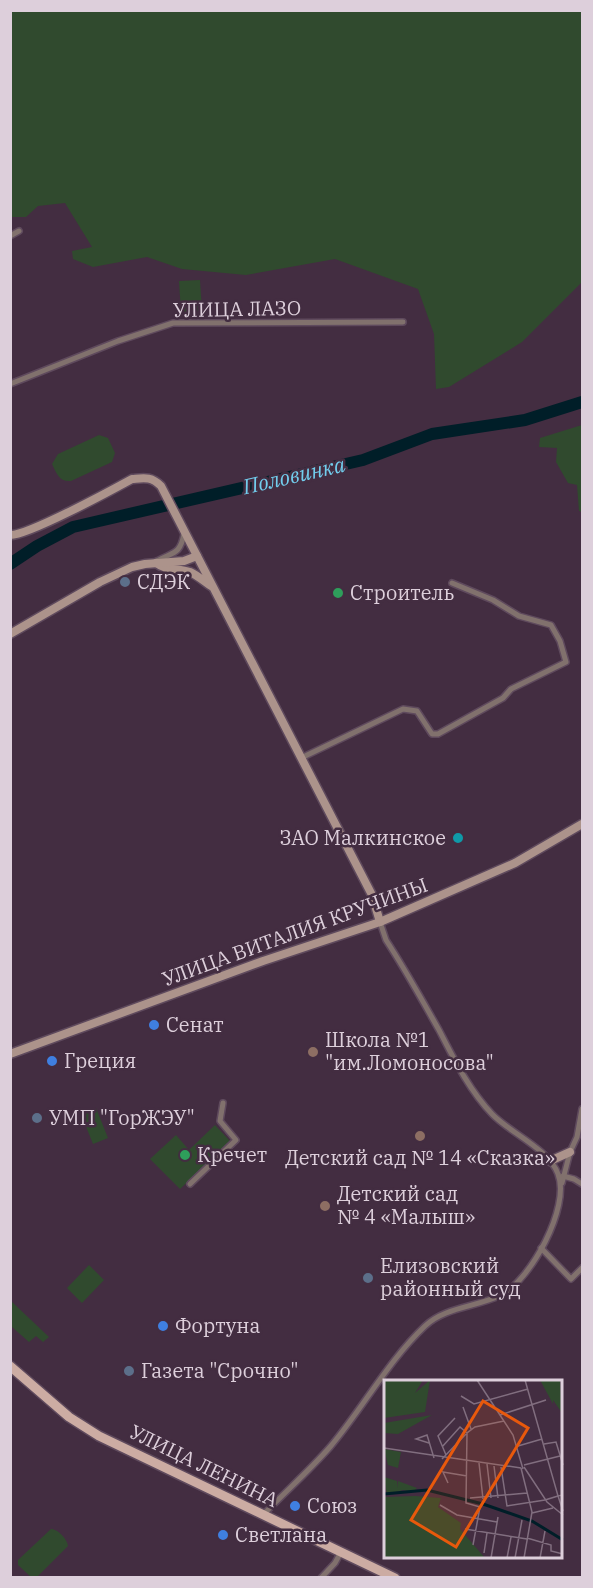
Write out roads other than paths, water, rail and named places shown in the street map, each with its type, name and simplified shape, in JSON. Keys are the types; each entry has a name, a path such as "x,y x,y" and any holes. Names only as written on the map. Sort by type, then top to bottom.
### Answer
{"main road":[{"name":"УЛИЦА ЛЕНИНА","path":"10,1366 69,1417 99,1436 395,1578"}],"street":[{"path":"10,236 19,231"},
{"name":"УЛИЦА ЛАЗО","path":"10,384 118,341 173,323 403,322"},
{"path":"10,535 15,536 37,527 132,479 147,477 155,480 161,486 372,895 386,940 473,1091 493,1115 550,1161 559,1175 560,1188"},
{"path":"155,563 174,554 182,545 184,530"},
{"path":"10,634 100,582 132,567 184,561 197,556"},
{"path":"155,563 164,569 178,569 192,573 213,587"},
{"path":"299,756 403,709 417,711 432,734 438,734 503,698 511,689 566,662 560,641 551,625 519,616 493,600 452,583"},
{"name":"УЛИЦА ВИТАЛИЯ КРУЧИНЫ","path":"10,1054 262,961 380,922 515,864 582,824"},
{"path":"190,1185 236,1140 220,1121 223,1103"},
{"path":"264,1515 330,1446 399,1356 427,1324 444,1314 503,1294 524,1274 551,1229 558,1208 563,1176 577,1137 582,1110"},
{"path":"550,1161 570,1152"},
{"path":"563,1176 582,1184"},
{"path":"541,1248 571,1279 582,1268"},
{"path":"321,1578 335,1563 341,1552"}],"waterway":[{"name":"Половинка","path":"10,564 37,546 73,527 363,460 432,434 525,420 582,402"}],"place":[{"name":"СДЭК","path":"125,582"},
{"name":"Строитель","path":"338,593"},
{"name":"ЗАО Малкинское","path":"458,838"},
{"name":"Сенат","path":"154,1025"},
{"name":"Школа №1 \"им.Ломоносова\"","path":"313,1052"},
{"name":"Греция","path":"52,1061"},
{"name":"УМП \"ГорЖЭУ\"","path":"37,1118"},
{"name":"Детский сад № 14 «Сказка»","path":"420,1136"},
{"name":"Кречет","path":"185,1155"},
{"name":"Детский сад № 4 «Малыш»","path":"325,1206"},
{"name":"Елизовский районный суд","path":"368,1278"},
{"name":"Фортуна","path":"163,1326"},
{"name":"Газета \"Срочно\"","path":"129,1371"},
{"name":"Союз","path":"295,1506"},
{"name":"Светлана","path":"223,1535"}]}
